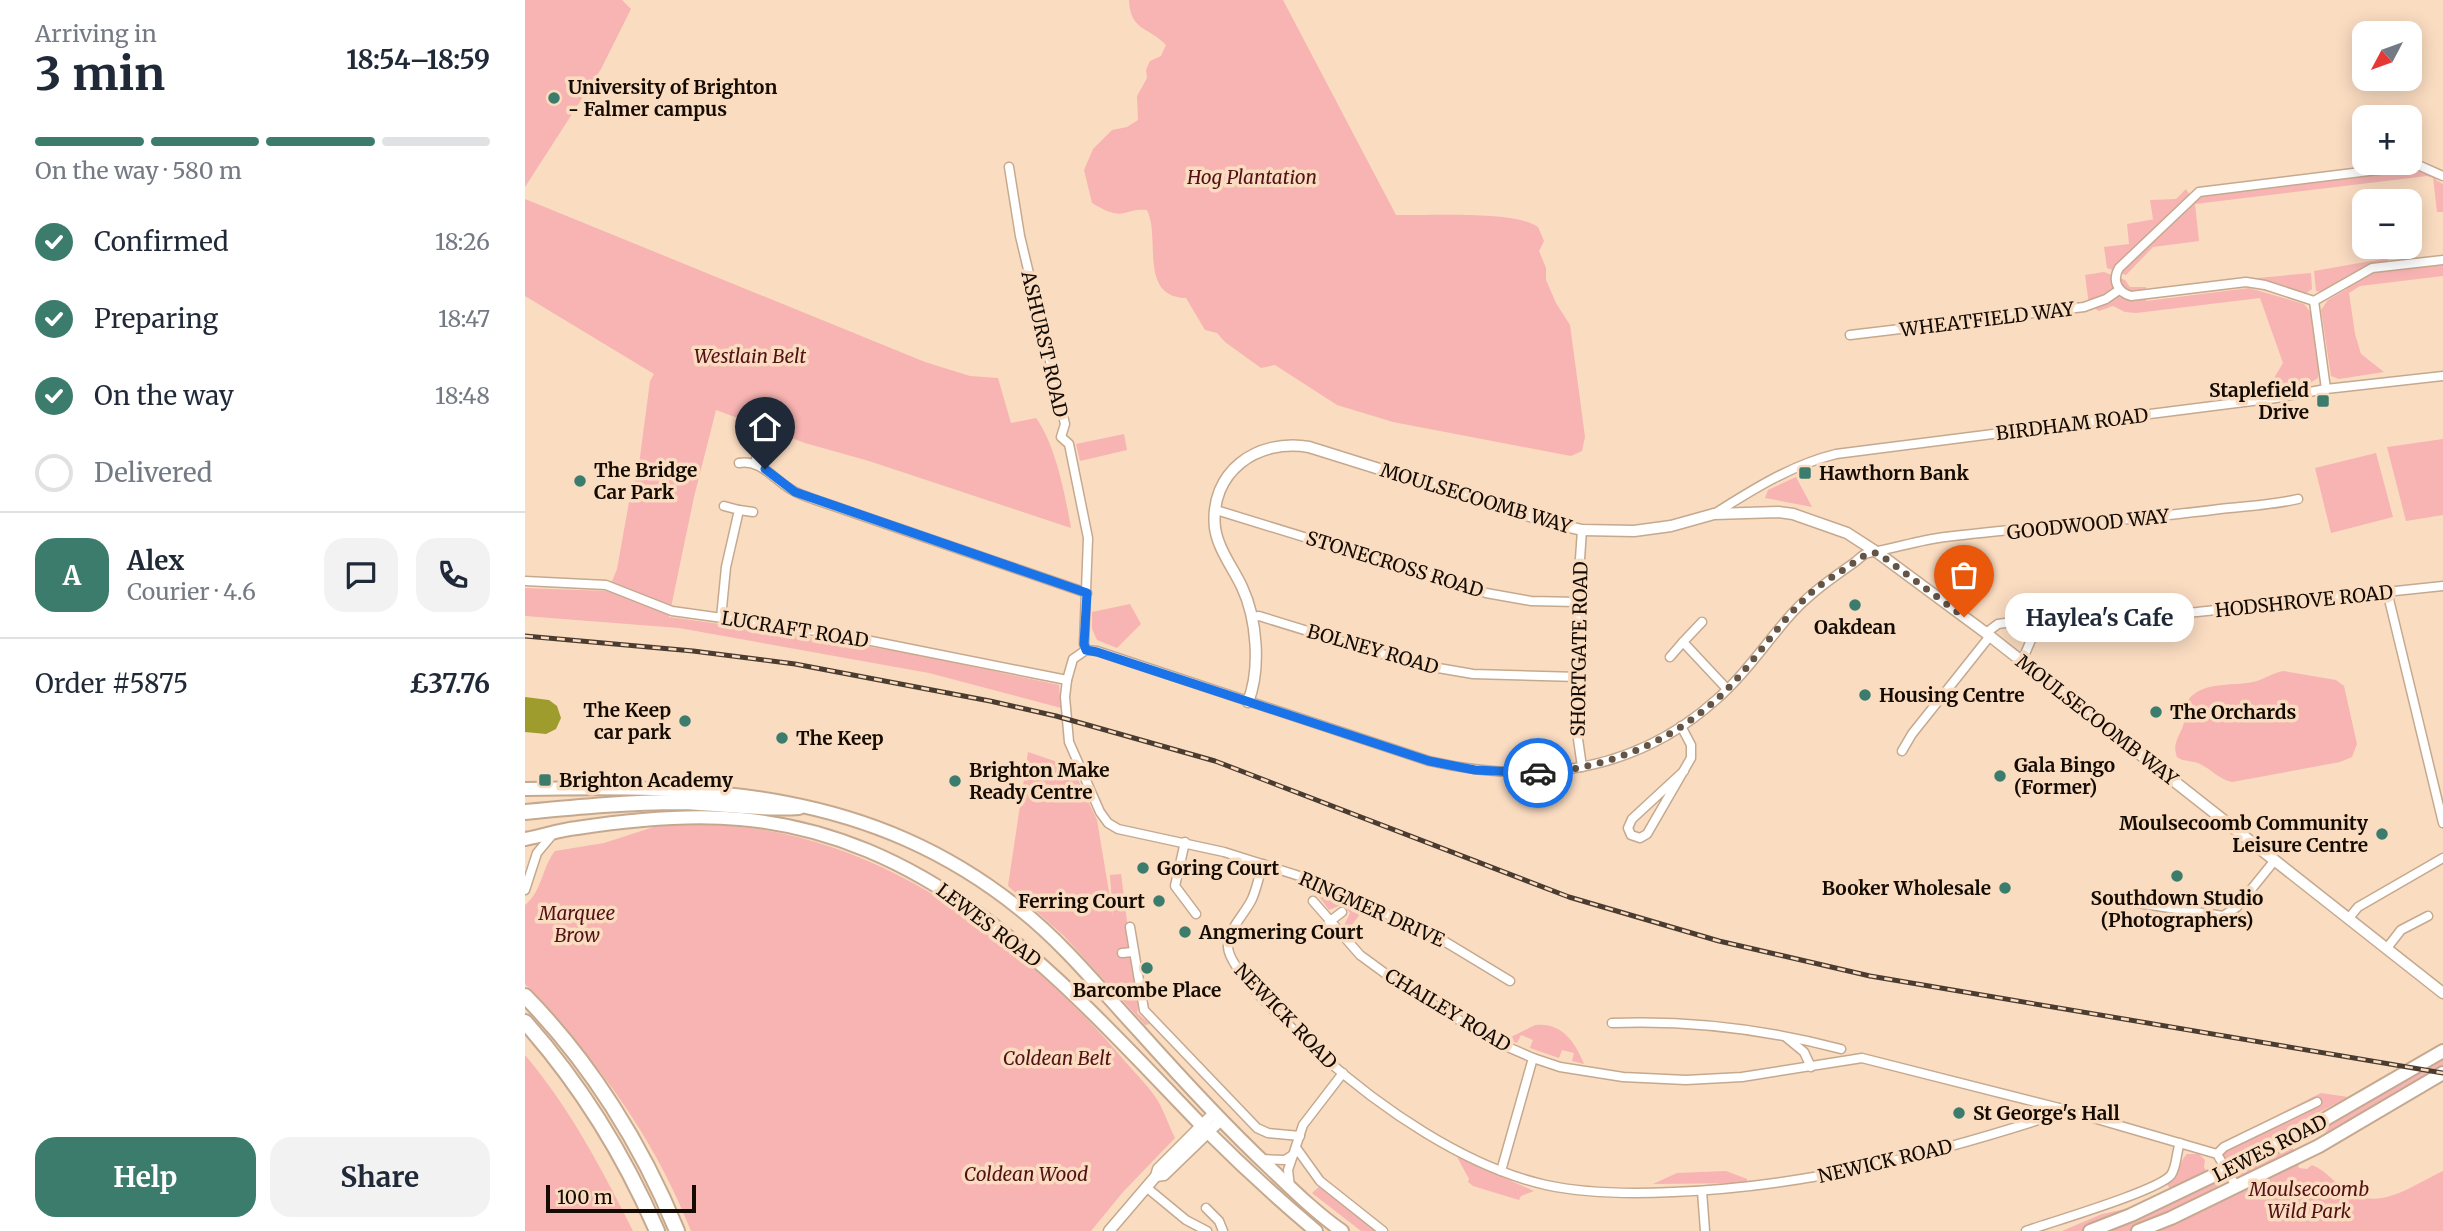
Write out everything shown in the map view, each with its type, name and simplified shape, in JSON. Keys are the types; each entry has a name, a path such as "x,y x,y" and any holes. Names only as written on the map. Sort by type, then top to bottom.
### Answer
{"highway":[{"path":"525,812 617,803 670,802 773,809 799,807"},
{"path":"525,996 578,1059 629,1134 677,1231"},
{"path":"525,1022 563,1069 601,1125 641,1194 657,1231"}],"main road":[{"name":"LEWES ROAD","path":"525,789 691,789 773,799 864,822 905,838 948,860 990,885 1024,912 1076,963 1260,1159 1342,1231"},
{"name":"LEWES ROAD","path":"525,839 555,832 650,821 725,818 796,828 864,849 940,887 1018,943 1091,1009 1205,1128 1278,1199 1316,1231"},
{"name":"LEWES ROAD","path":"2090,1231 2228,1170 2342,1111 2443,1051"},
{"name":"LEWES ROAD","path":"2138,1231 2171,1219 2319,1146 2443,1073"},
{"path":"1292,1189 1287,1200 1316,1231"}],"street":[{"path":"2443,176 2425,166 2415,165 2199,192 2119,268 2116,280 2119,290 2127,295 2246,282 2265,285 2314,301 2372,268 2443,260"},
{"name":"ASHURST ROAD","path":"1009,167 1020,236 1065,424 1061,437 1069,444 1084,507 1089,552 1084,644 1086,650"},
{"name":"WHEATFIELD WAY","path":"1850,335 2084,307 2101,302 2119,290"},
{"path":"2314,301 2326,389"},
{"name":"BIRDHAM ROAD","path":"1714,514 1775,478 1836,454 2443,376"},
{"name":"MOULSECOOMB WAY","path":"1248,702 1253,681 1253,617 1242,587 1218,540 1216,510 1226,481 1242,463 1268,447 1296,445 1338,456 1582,530 1654,529 1714,514 1765,511 1793,514 1834,527 1878,553 2022,661 2443,993"},
{"path":"755,464 759,447"},
{"path":"739,463 755,464 789,489 813,499 1087,593"},
{"path":"813,499 816,489"},
{"name":"GOODWOOD WAY","path":"1086,650 1398,751 1453,766 1519,773 1582,768 1639,750 1705,709 1727,689 1810,593 1865,553 1878,553 1888,548 1944,537 2134,520 2298,499"},
{"path":"724,506 753,512"},
{"path":"721,618 726,567 739,510"},
{"name":"STONECROSS ROAD","path":"1216,510 1486,593 1531,601 1577,602"},
{"name":"SHORTGATE ROAD","path":"1582,530 1577,602 1578,739 1582,768"},
{"name":"LUCRAFT ROAD","path":"525,582 606,585 672,611 831,633 1067,680"},
{"name":"HODSHROVE ROAD","path":"1988,635 1998,624 2197,612 2443,586"},
{"path":"2387,591 2443,823"},
{"name":"BOLNEY ROAD","path":"1253,617 1271,619 1426,666 1486,675 1578,677"},
{"path":"2022,661 2039,621"},
{"path":"1670,657 1702,622"},
{"path":"1902,751 1908,739 1988,635"},
{"path":"1683,642 1727,689"},
{"path":"1067,680 1073,659 1086,650"},
{"name":"RINGMER DRIVE","path":"1067,680 1065,697 1071,749 1100,812 1108,823 1118,829 1185,842 1263,864 1342,891 1427,932 1510,981"},
{"path":"1681,726 1692,750 1690,762 1647,834 1640,838 1634,837 1628,828 1632,819 1684,771"},
{"path":"525,890 537,853 555,832"},
{"path":"1185,842 1175,886 1196,914"},
{"path":"525,857 530,874"},
{"path":"2349,918 2358,907 2443,858"},
{"path":"2124,901 2223,916 2237,907 2275,860"},
{"name":"NEWICK ROAD","path":"1263,864 1252,898 1229,937 1230,957 1246,979 1283,1019 1342,1073 1445,1145 1501,1171 1545,1185 1584,1191 1636,1194 1702,1191 1814,1177 1900,1160 2051,1116 2058,1112 2059,1108"},
{"name":"CHAILEY ROAD","path":"1313,901 1360,955 1401,985 1492,1040 1533,1058 1585,1072 1667,1080 1733,1078 1811,1067 1855,1057 2059,1108 2217,1154"},
{"path":"1329,922 1342,912"},
{"path":"2388,948 2401,930 2428,916"},
{"path":"1130,927 1144,1010 1257,1128 1268,1133 1300,1136"},
{"path":"1122,953 1133,952"},
{"path":"1612,1023 1704,1024 1782,1035 1841,1049"},
{"path":"1782,1035 1799,1047 1811,1067"},
{"path":"1501,1171 1533,1058"},
{"path":"1292,1189 1287,1174 1306,1120 1342,1073"},
{"path":"2236,1186 2217,1154 2224,1147 2317,1102"},
{"path":"1109,1231 1146,1187 1156,1177 1164,1175 1218,1116"},
{"path":"2027,1231 2163,1181 2174,1170 2180,1143"},
{"path":"1260,1159 1282,1160 1295,1152"},
{"path":"1295,1152 1320,1181 1383,1231"},
{"path":"1146,1187 1178,1215 1207,1231"},
{"path":"1702,1191 1705,1231"},
{"path":"1206,1208 1219,1220 1223,1231"}],"green space":[{"name":"University of Brighton - Falmer campus","path":"525,0 622,0 631,9 601,69 525,187"},
{"name":"Hog Plantation","path":"1129,0 1283,0 1396,215 1491,216 1510,218 1538,227 1544,241 1539,251 1546,268 1546,280 1570,325 1585,437 1582,451 1571,456 1393,422 1337,405 1275,365 1261,368 1217,333 1205,330 1186,298 1171,295 1162,288 1156,277 1151,222 1147,210 1116,213 1092,203 1084,170 1093,149 1112,130 1127,127 1138,120 1137,96 1147,78 1146,70 1150,61 1161,56 1166,45 1137,23 1130,10"},
{"path":"2422,167 2439,175 2436,180 2443,184 2443,212 2437,212 2433,178 2427,176 2195,204 2199,241 2153,247 2126,275 2107,268 2104,247 2129,244 2127,224 2155,219 2150,200 2176,199 2186,189 2193,200 2199,194 2357,175 2422,175"},
{"name":"Westlain Belt","path":"525,199 925,362 970,376 998,378 1011,423 1036,418 1054,456 1071,528 869,461 805,443 716,410 694,497 669,617 920,655 1059,685 1061,708 929,673 679,628 525,616 525,588 608,591 617,569 631,491 638,472 650,381 654,374 525,296"},
{"path":"2382,259 2388,259 2386,270 2443,264 2443,276 2360,286 2349,293 2361,354 2384,372 2339,379 2331,376 2321,310 2328,300 2347,289 2343,280 2323,292 2316,291 2314,271"},
{"path":"2104,272 2125,280 2130,287 2146,287 2146,301 2249,288 2304,304 2312,314 2318,378 2310,383 2268,388 2283,363 2260,298 2136,313 2125,312 2113,306 2099,311 2089,305 2085,275"},
{"path":"2311,273 2312,289 2305,294 2247,279"},
{"path":"1124,434 1127,450 1080,461 1076,444"},
{"path":"2443,439 2443,515 2406,521 2387,447"},
{"path":"2376,453 2393,517 2331,533 2315,468"},
{"path":"1796,477 1812,507 1765,498 1768,490"},
{"path":"1130,604 1141,624 1117,648 1097,640 1092,629 1092,612"},
{"path":"2283,671 2336,680 2344,686 2357,744 2352,757 2340,762 2232,782 2199,764 2177,757 2176,744 2183,726 2186,706 2195,693 2212,687 2257,681"},
{"path":"1028,752 1072,767 1097,820 1113,916 1110,875 1121,874 1137,1013 1150,1024 1145,1025 1064,936 1008,886"},
{"path":"663,824 732,826 781,833 828,846 917,885 999,939 1087,1019 1151,1091 1175,1138 1123,1192 1091,1231 691,1231 659,1162 620,1100 576,1041 525,984 525,905 539,886 555,851 604,843"},
{"path":"1297,881 1364,909 1348,930 1344,926 1350,913 1343,904 1329,910 1318,895"},
{"path":"1535,1025 1560,1030 1576,1048 1584,1064 1572,1061 1574,1053 1562,1050 1559,1058 1530,1048 1533,1040 1521,1035 1517,1043 1507,1039"},
{"path":"525,1055 571,1118 633,1231 525,1231"},
{"path":"2443,1057 2443,1066 2325,1133 2330,1121"},
{"name":"Moulsecoomb Wild Park","path":"2321,1093 2348,1097 2287,1129 2299,1168 2307,1169 2312,1165 2347,1191 2372,1199 2396,1194 2443,1171 2443,1231 2062,1231 2102,1214 2130,1208 2170,1189 2167,1184 2187,1154 2199,1154 2205,1160 2206,1171 2225,1161 2221,1143"},
{"path":"1457,1157 1534,1191 1521,1196 1519,1200 1473,1186 1468,1182 1469,1179"},
{"path":"1726,1171 1747,1179 1747,1183 1653,1184 1677,1173"},
{"path":"1320,1186 1376,1231 1361,1231 1312,1193"}],"shaded area":[{"path":"525,697 549,700 557,706 561,718 556,729 546,734 525,732"}],"railway":[{"path":"525,636 693,651 795,664 1056,716 1215,761 1569,897 1719,941 1870,976 2443,1073"}],"way so far":[{"path":"1538,773 1599,764 1624,756 1651,744 1693,718 1748,668 1810,593 1865,553 1878,553 1964,617"}],"place":[{"name":"University of Brighton - Falmer campus","path":"554,98"},
{"name":"Staplefield Drive","path":"2323,401"},
{"name":"Hawthorn Bank","path":"1805,473"},
{"name":"The Bridge Car Park","path":"580,481"},
{"name":"Oakdean","path":"1855,605"},
{"name":"Haylea's Cafe","path":"1964,617"},
{"name":"Housing Centre","path":"1865,695"},
{"name":"The Orchards","path":"2156,712"},
{"name":"The Keep car park","path":"685,721"},
{"name":"The Keep","path":"782,738"},
{"name":"Gala Bingo (Former)","path":"2000,776"},
{"name":"Brighton Academy","path":"545,780"},
{"name":"Brighton Make Ready Centre","path":"955,781"},
{"name":"Moulsecoomb Community Leisure Centre","path":"2382,834"},
{"name":"Goring Court","path":"1143,868"},
{"name":"Southdown Studio (Photographers)","path":"2177,876"},
{"name":"Booker Wholesale","path":"2005,888"},
{"name":"Ferring Court","path":"1159,901"},
{"name":"Angmering Court","path":"1185,932"},
{"name":"Barcombe Place","path":"1147,968"},
{"name":"St George's Hall","path":"1959,1113"}],"route":[{"path":"765,469 795,492 1087,593 1084,644 1086,650 1093,650 1429,761 1475,770 1538,773"}],"park label":[{"name":"Marquee Brow","path":"577,924"},
{"name":"Coldean Belt","path":"1057,1058"},
{"name":"Coldean Wood","path":"1026,1174"}]}
